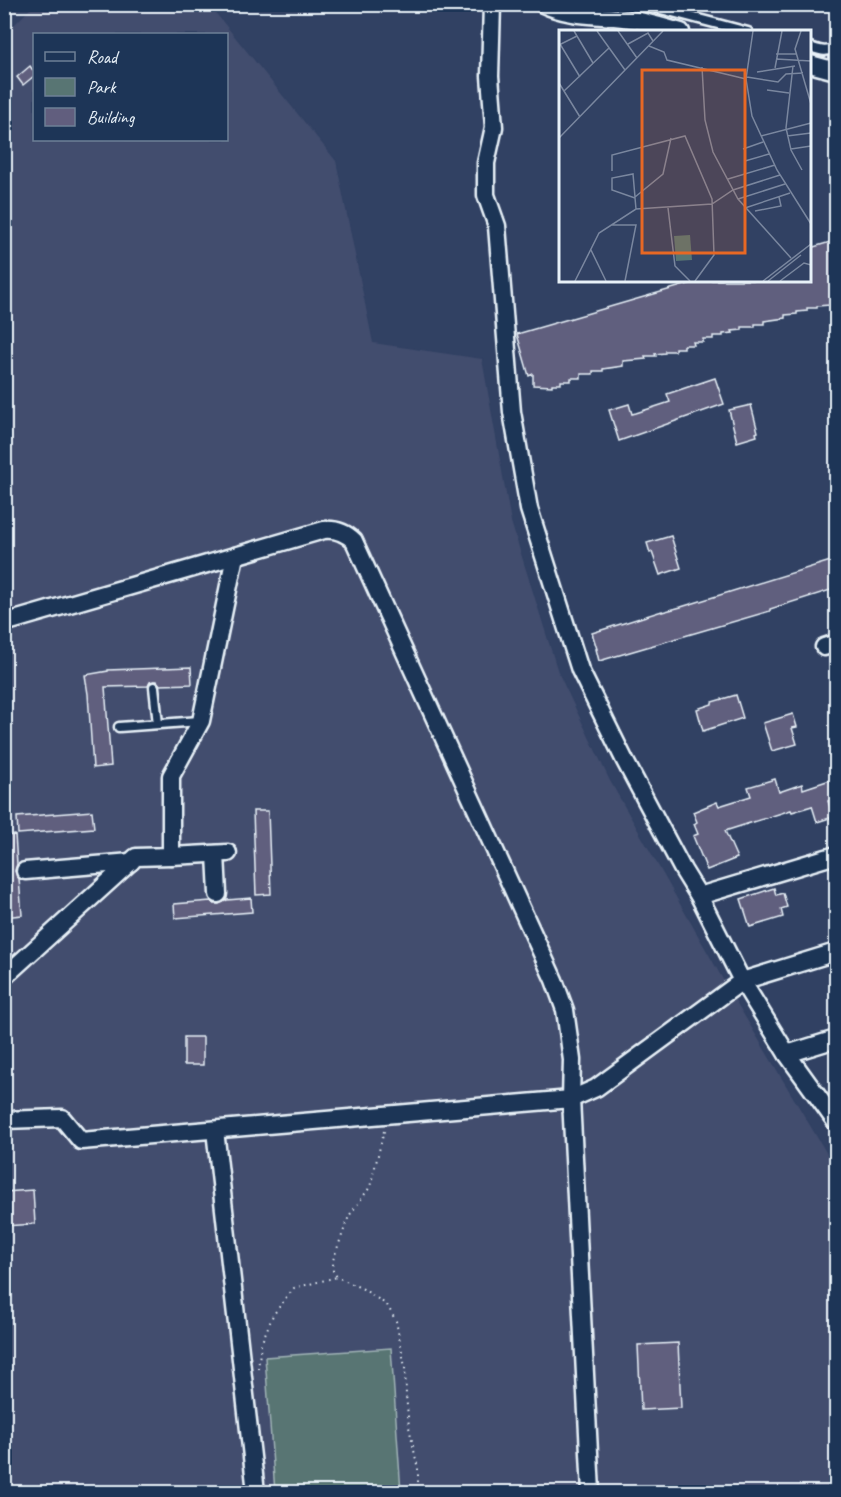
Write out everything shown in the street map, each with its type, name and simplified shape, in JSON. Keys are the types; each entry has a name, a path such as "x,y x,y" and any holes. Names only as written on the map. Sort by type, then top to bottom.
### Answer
{"street":[{"path":"492,4 490,76 494,127 486,163 486,195 497,226 512,412 529,509 580,670 625,761 699,896 742,981 787,1054 837,1122"},
{"path":"543,4 552,9 634,20 673,30"},
{"path":"811,64 837,71"},
{"path":"4,623 324,530 338,530 354,541 554,980 565,1010 572,1060 571,1099 591,1492"},
{"path":"171,856 171,776 201,721 235,556"},
{"path":"4,977 136,857 222,854 218,894"},
{"path":"699,896 837,855"},
{"path":"25,871 131,862"},
{"path":"4,1120 62,1118 81,1141 571,1099 596,1088 742,981 837,952"},
{"path":"787,1054 837,1039"},
{"path":"215,1130 256,1492"}],"lane":[{"path":"642,4 740,30"},
{"path":"811,47 825,51 837,46"},
{"path":"154,687 158,724"},
{"path":"119,727 201,721"}],"path":[{"path":"386,1115 385,1130 370,1187 349,1216 333,1260 333,1271 338,1277 387,1305 396,1321 405,1367 408,1416 418,1469 418,1492"},
{"path":"258,1377 261,1344 273,1315 294,1288 338,1277"}],"shaded area":[{"path":"34,5 209,5 336,161 373,343 482,359 511,522 558,672 610,781 729,990 836,1169 836,1492 5,1492 4,35"}],"green space":[{"path":"391,1348 401,1492 275,1492 265,1357"}],"building":[{"path":"30,66 33,70 33,77 23,85 17,77"},
{"path":"837,240 837,301 830,305 807,308 807,311 785,315 785,318 755,324 755,327 742,327 742,330 732,331 733,333 713,336 713,339 703,339 703,342 693,342 694,345 684,345 684,348 675,348 675,351 665,351 665,353 655,354 656,356 645,356 646,359 623,361 623,366 593,371 593,374 581,374 581,378 561,381 561,384 533,385 533,374 529,376 517,334 695,282 811,282 811,248"},
{"path":"715,378 724,404 619,441 609,410 629,404 632,414 636,413 670,402 667,394"},
{"path":"751,405 757,436 737,442 729,410"},
{"path":"671,536 681,568 660,575 647,543"},
{"path":"837,559 837,588 770,609 770,611 599,661 592,633"},
{"path":"191,667 192,684 160,685 154,681 148,686 105,687 111,766 93,768 85,675 108,670"},
{"path":"736,695 743,718 703,731 697,709"},
{"path":"793,714 797,727 792,728 797,744 772,751 763,723"},
{"path":"775,779 779,792 802,784 803,789 830,780 836,798 828,801 833,817 817,822 812,806 792,812 791,810 725,831 737,858 707,870 693,836 698,834 693,812 717,802 719,806 751,796 748,787"},
{"path":"92,811 94,828 18,834 17,817"},
{"path":"253,811 268,811 271,894 256,895"},
{"path":"15,835 17,864 15,871 19,879 22,915 4,917 4,836"},
{"path":"774,888 776,895 783,893 787,907 781,909 783,917 750,927 741,899"},
{"path":"251,898 252,912 175,918 174,904 211,901 219,904 227,900"},
{"path":"184,1037 203,1037 203,1065 184,1065"},
{"path":"33,1190 35,1224 4,1226 4,1192"},
{"path":"678,1343 681,1408 641,1410 638,1345"}]}
